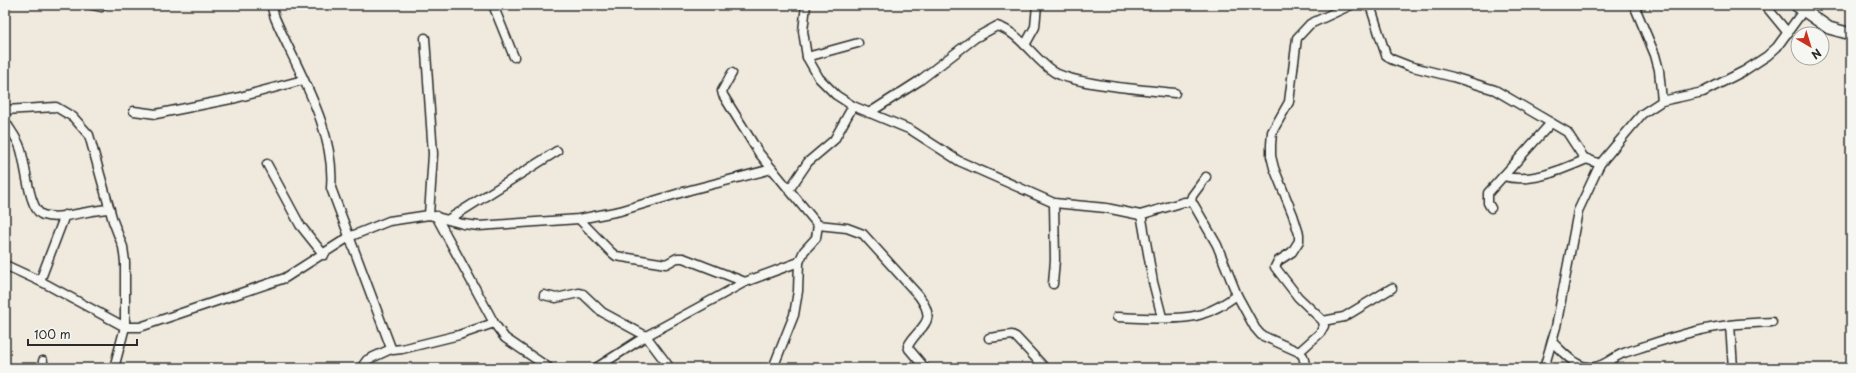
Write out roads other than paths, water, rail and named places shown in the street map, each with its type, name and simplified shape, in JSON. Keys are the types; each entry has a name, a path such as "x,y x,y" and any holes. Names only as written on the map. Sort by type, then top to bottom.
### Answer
{"street":[{"path":"92,5 101,6"},
{"path":"271,5 275,18 323,126 333,171 331,188 391,349"},
{"path":"493,5 514,57"},
{"path":"806,5 803,31 807,58 819,78 836,95 853,106 911,130 959,161 1054,202 1106,208 1140,215 1191,202"},
{"path":"1025,45 1035,27 1037,5"},
{"path":"1299,352 1320,334 1324,326 1323,322 1298,297 1275,267 1278,261 1292,252 1299,241 1299,234 1271,156 1272,132 1289,102 1297,38 1310,24 1352,5"},
{"path":"1370,5 1386,54 1391,58 1409,66 1453,77 1495,90 1567,132 1577,149 1586,159 1600,164"},
{"path":"1634,5 1655,55 1659,70 1662,101"},
{"path":"1765,5 1788,33"},
{"path":"1544,368 1552,342 1578,211 1600,164 1642,114 1662,101 1703,92 1744,71 1767,56 1788,33 1799,8 1829,28 1851,34"},
{"path":"869,112 919,81 974,38 997,26 1003,28 1025,45 1055,72 1064,76 1085,81 1175,93"},
{"path":"425,38 433,154 432,215 494,323 505,338 549,368"},
{"path":"807,58 858,43"},
{"path":"732,73 723,86 723,95 759,153 818,225 847,228 862,234 926,304 928,315 925,325 908,346 925,368"},
{"path":"134,111 156,114 236,98 303,80"},
{"path":"5,110 51,106 64,110 82,125 89,135 110,209 123,247 125,262 125,327 114,368"},
{"path":"789,190 808,162 834,140 853,106"},
{"path":"5,121 20,147 34,208 44,215 65,215 110,209"},
{"path":"1491,208 1488,203 1488,192 1551,123"},
{"path":"449,219 557,151"},
{"path":"1503,176 1517,179 1531,177 1567,168 1586,159"},
{"path":"267,164 300,225 324,255"},
{"path":"5,265 40,281 125,327 140,327 274,282 288,276 324,255 350,237 389,221 432,215 463,224 479,226 579,219 620,211 690,190 772,169"},
{"path":"1191,202 1192,196 1206,177"},
{"path":"1053,284 1055,260 1054,202"},
{"path":"1191,202 1217,245 1237,295 1254,328 1261,335 1299,352 1303,356 1306,368"},
{"path":"40,281 65,215"},
{"path":"1140,215 1142,219 1152,282 1162,317"},
{"path":"579,219 616,256 666,264 676,258 683,258 745,282"},
{"path":"773,368 794,315 798,291 799,262 804,251 816,238 818,225"},
{"path":"596,368 646,336 745,282 799,262"},
{"path":"1323,322 1344,317 1392,288"},
{"path":"544,295 556,298 579,293 583,294 602,312 646,336 670,368"},
{"path":"1117,317 1200,315 1219,308 1237,295"},
{"path":"1552,342 1571,359 1586,367 1594,368 1621,354 1650,344 1730,324 1772,322"},
{"path":"361,368 367,360 391,349 397,350 459,335 494,323"},
{"path":"1730,324 1733,368"},
{"path":"989,338 1012,335 1016,337 1045,368"}]}
